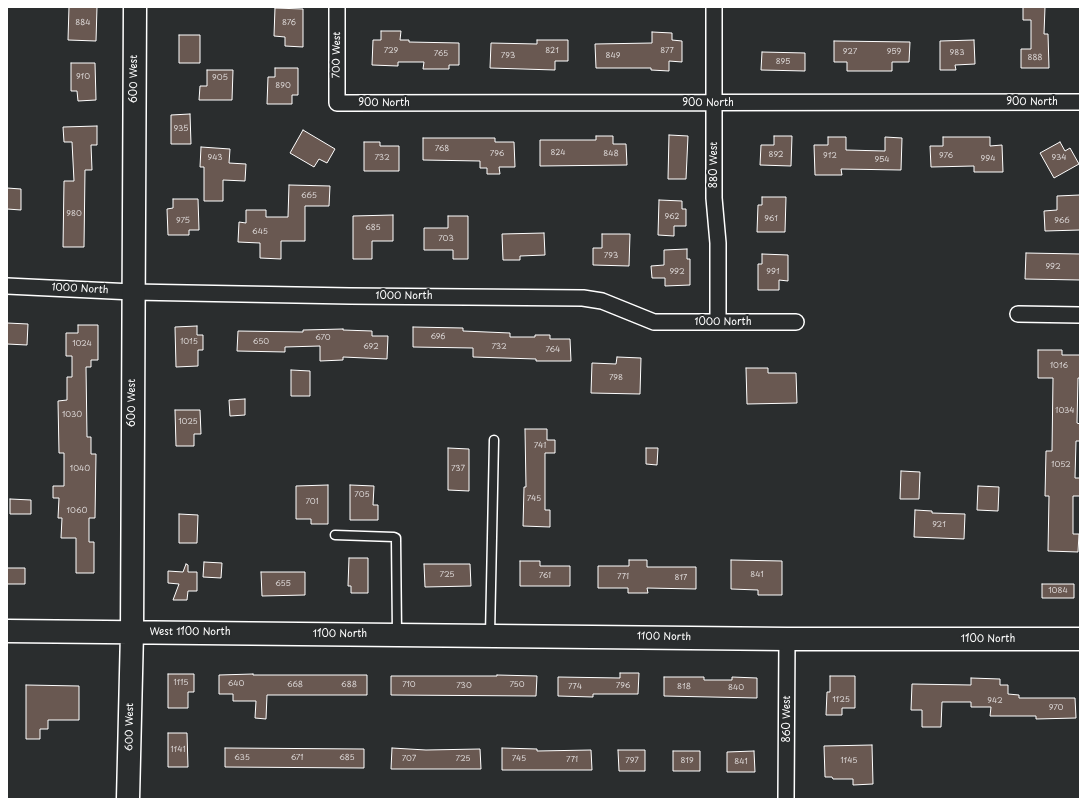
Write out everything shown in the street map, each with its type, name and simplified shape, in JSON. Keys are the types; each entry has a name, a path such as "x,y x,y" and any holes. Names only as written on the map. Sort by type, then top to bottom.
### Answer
{"main road":[{"name":"600 West","path":"128,799 132,632 135,7"},
{"path":"7,631 132,632"},
{"name":"West 1100 North","path":"132,632 247,633"},
{"name":"1100 North","path":"247,633 787,638 1080,638"}],"street":[{"name":"700 West","path":"337,104 338,7"},
{"name":"880 West","path":"714,7 714,198 718,243 718,322"},
{"name":"900 North","path":"337,104 1080,102"},
{"name":"1000 North","path":"7,286 133,292 583,298 602,301 654,322 796,322"},
{"path":"1018,314 1080,315"},
{"name":"860 West","path":"786,799 787,638"}],"lane":[{"path":"490,636 494,440"},
{"path":"335,535 396,538 397,634"}],"building":[{"path":"69,7 97,7 96,41 68,40"},
{"path":"1023,7 1045,7 1044,34 1048,34 1049,68 1021,68 1021,49 1031,49 1031,20 1023,20"},
{"path":"275,8 303,9 303,47 285,46 285,37 274,36"},
{"path":"381,31 401,31 400,40 409,40 409,42 459,43 459,65 449,65 449,69 423,69 424,62 398,62 398,66 372,65 373,40 381,40"},
{"path":"652,32 672,33 672,40 682,41 682,62 669,61 669,71 651,70 651,68 596,68 595,44 652,43"},
{"path":"179,35 200,35 200,63 179,63"},
{"path":"537,40 568,40 568,61 555,61 555,70 490,68 491,43 537,44"},
{"path":"974,40 975,64 955,65 956,70 940,70 940,41"},
{"path":"834,41 910,42 909,62 892,62 892,71 847,71 847,62 834,62"},
{"path":"762,52 805,53 805,71 761,70"},
{"path":"71,63 95,63 96,100 78,101 77,91 71,91"},
{"path":"275,68 298,68 298,95 292,95 292,104 267,104 268,77 275,77"},
{"path":"207,70 233,70 232,100 199,100 200,86 207,86"},
{"path":"190,114 191,144 171,144 171,115"},
{"path":"97,126 97,145 91,145 92,170 85,170 84,247 63,247 64,181 74,181 72,142 64,142 63,127"},
{"path":"303,130 335,149 327,163 319,159 314,167 290,153"},
{"path":"669,135 688,136 686,179 668,179"},
{"path":"596,136 613,136 613,144 626,144 627,165 540,166 540,140 596,140"},
{"path":"774,136 792,136 791,166 760,165 761,145 774,145"},
{"path":"828,137 846,137 846,150 885,151 885,137 902,138 901,170 841,169 842,175 815,175 814,145 828,145"},
{"path":"943,137 990,137 990,146 1002,145 1003,172 974,172 974,166 931,167 930,146 943,146"},
{"path":"423,138 495,138 495,142 514,142 515,167 499,167 500,174 487,174 487,168 480,168 480,161 423,160"},
{"path":"364,142 380,142 380,146 399,146 399,171 364,171"},
{"path":"1060,142 1065,151 1070,148 1079,164 1054,178 1040,153"},
{"path":"201,147 230,149 229,163 246,164 245,181 223,180 223,201 204,201 204,167 200,167"},
{"path":"289,185 330,186 329,206 305,206 305,241 281,241 281,259 260,258 260,243 238,242 239,222 246,223 246,210 266,210 266,217 288,217"},
{"path":"7,188 21,189 21,210 7,209"},
{"path":"1080,195 1080,230 1045,231 1044,211 1057,210 1057,196"},
{"path":"762,197 786,197 785,232 757,232 758,205 762,205"},
{"path":"173,199 198,199 199,230 189,230 189,235 168,235 167,209 173,208"},
{"path":"659,200 682,201 682,209 686,209 686,226 674,226 674,236 658,235"},
{"path":"393,215 393,241 372,241 372,259 353,259 353,216"},
{"path":"448,216 468,216 468,259 453,259 453,250 424,250 424,228 448,228"},
{"path":"544,233 545,255 520,256 520,260 503,260 502,234"},
{"path":"602,234 630,234 629,266 593,265 593,248 602,248"},
{"path":"687,249 687,259 690,259 690,285 665,286 665,278 652,278 651,266 664,265 664,250"},
{"path":"1026,253 1080,254 1080,280 1025,279"},
{"path":"762,254 788,255 788,281 779,280 779,290 758,290 758,264 762,264"},
{"path":"7,323 28,324 27,345 7,344"},
{"path":"78,325 98,325 98,360 91,360 91,367 86,367 87,437 91,437 91,454 96,454 95,518 89,518 89,542 94,542 94,573 76,573 76,538 61,538 62,518 58,518 59,498 53,498 53,486 64,486 64,453 59,453 58,401 67,400 67,377 72,377 72,356 66,356 66,333 78,333"},
{"path":"197,326 197,335 203,335 203,350 198,350 198,366 176,367 175,327"},
{"path":"413,327 463,328 463,331 510,333 510,337 535,337 535,335 550,335 550,339 570,339 571,361 536,361 536,359 473,357 473,348 413,347"},
{"path":"343,329 372,331 372,336 388,336 387,359 343,357 343,360 320,361 320,346 285,347 285,352 237,351 238,331 303,332 303,330"},
{"path":"1038,350 1062,350 1062,355 1080,355 1077,423 1080,424 1080,441 1076,441 1075,478 1080,478 1080,496 1073,496 1073,534 1079,534 1078,552 1048,551 1049,496 1045,496 1046,451 1052,451 1053,378 1038,378"},
{"path":"617,357 641,358 640,394 591,393 592,363 616,364"},
{"path":"746,368 768,368 768,373 796,373 797,403 747,404"},
{"path":"291,370 310,371 310,396 291,396"},
{"path":"245,399 245,415 230,416 229,400"},
{"path":"175,410 200,410 201,434 194,434 194,446 176,446"},
{"path":"525,429 547,429 547,440 555,440 555,453 545,453 545,510 550,510 550,527 523,526 524,487 526,487"},
{"path":"448,448 469,449 469,491 448,490"},
{"path":"646,448 658,448 657,465 646,464"},
{"path":"901,471 920,472 919,499 900,499"},
{"path":"328,485 328,524 311,524 311,519 296,519 296,486"},
{"path":"350,485 374,486 373,505 378,505 378,520 350,520"},
{"path":"978,486 999,487 998,511 977,510"},
{"path":"10,499 31,500 31,514 10,514"},
{"path":"915,510 932,511 932,513 965,514 964,539 914,537"},
{"path":"179,514 198,515 197,543 179,543"},
{"path":"349,558 368,558 368,593 351,593 351,586 348,586"},
{"path":"629,560 647,560 647,567 696,567 696,589 647,588 648,593 628,593 628,588 598,588 598,566 629,566"},
{"path":"731,560 782,561 782,595 758,595 758,590 731,589"},
{"path":"520,561 540,561 540,566 570,566 570,586 520,586"},
{"path":"204,562 222,563 221,578 203,577"},
{"path":"186,564 188,565 188,572 197,572 197,591 188,591 187,600 173,600 179,584 168,583 168,571 183,572"},
{"path":"424,564 470,564 471,586 425,587"},
{"path":"7,568 25,568 25,584 7,584"},
{"path":"261,572 305,572 305,595 262,596"},
{"path":"1042,584 1074,584 1074,598 1042,598"},
{"path":"620,673 639,673 638,694 593,694 593,697 558,696 558,677 620,678"},
{"path":"168,674 194,674 194,692 188,692 188,708 168,708"},
{"path":"219,675 367,675 367,695 267,695 266,719 255,718 256,701 233,701 233,694 219,694"},
{"path":"391,676 537,676 536,696 391,695"},
{"path":"830,676 855,676 855,708 842,708 842,715 826,715 827,692 830,692"},
{"path":"664,677 704,677 704,680 732,680 732,677 757,678 757,698 664,696"},
{"path":"971,678 1000,679 1000,685 1008,685 1008,694 1019,695 1019,698 1075,698 1076,718 1036,719 1036,716 990,716 991,707 971,707 971,702 942,702 941,727 922,727 922,710 911,710 912,684 971,685"},
{"path":"26,685 79,686 79,720 48,720 48,729 40,729 40,739 26,739"},
{"path":"168,733 187,733 188,767 168,767"},
{"path":"872,745 873,784 853,785 853,779 833,779 832,777 825,777 824,746"},
{"path":"225,748 364,749 364,768 225,767"},
{"path":"392,748 426,750 480,749 481,769 391,769"},
{"path":"502,748 537,749 537,751 591,750 592,770 502,770"},
{"path":"618,750 645,750 645,771 619,771"},
{"path":"673,751 700,751 700,771 673,771"},
{"path":"754,751 755,772 727,772 727,752"}]}
